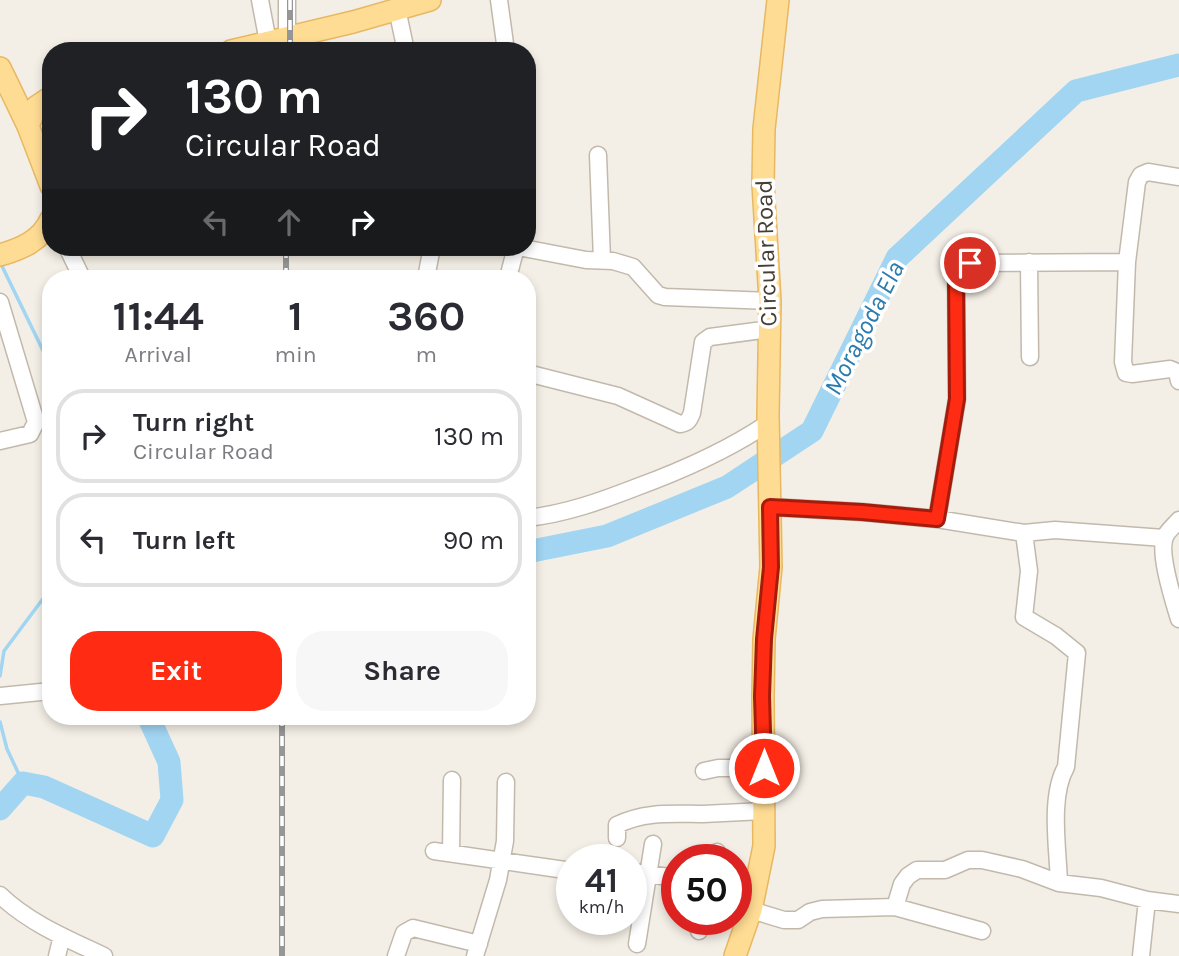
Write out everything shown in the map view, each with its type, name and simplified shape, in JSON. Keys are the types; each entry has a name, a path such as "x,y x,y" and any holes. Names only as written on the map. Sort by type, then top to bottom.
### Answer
{"main road":[{"path":"266,42 430,0"},
{"name":"Circular Road","path":"752,884 764,846 762,696 771,567 768,419 770,301 763,170 764,129 778,0"},
{"path":"0,68 42,163"},
{"path":"28,126 36,107 42,103"},
{"path":"8,253 42,235"},
{"name":"Circular Road","path":"735,956 740,935"}],"street":[{"path":"260,0 278,39"},
{"path":"278,39 287,0"},
{"path":"499,0 505,42"},
{"path":"397,9 404,42"},
{"path":"598,155 602,260"},
{"path":"1179,177 1148,172 1141,175 1138,181 1127,262 1124,368 1126,373 1132,374 1175,370 1179,381"},
{"path":"536,251 633,267 658,295 665,297 770,301"},
{"path":"1029,262 1030,357"},
{"path":"937,519 957,399 956,275 960,267 970,263 1127,262"},
{"path":"0,302 36,422 30,433 0,441"},
{"path":"536,375 618,396 684,424 689,421 692,413 703,342 710,337 770,329"},
{"path":"536,516 576,509 676,473 722,452 768,419"},
{"path":"770,507 937,519 1024,533 1055,530 1164,538"},
{"path":"1179,520 1164,538 1167,582 1179,619"},
{"path":"1024,533 1028,571 1024,617 1056,636 1077,653 1066,766 1059,779 1056,809 1059,883"},
{"path":"0,696 42,692"},
{"path":"704,771 718,768 764,768"},
{"path":"453,780 445,851 556,869"},
{"path":"396,956 404,933 413,928 477,950 502,861 506,782"},
{"path":"617,838 617,825 633,817 669,812 700,814 764,811"},
{"path":"647,857 653,844"},
{"path":"895,908 902,884 917,870 945,870 968,860 982,860 1022,869 1059,883 1101,888 1147,900 1179,904"},
{"path":"0,895 12,907 104,956"},
{"path":"1141,956 1147,900"},
{"path":"752,903 784,920 798,920 810,912 822,909 895,908 982,931"},
{"path":"637,935 637,944"},
{"path":"57,956 62,936"}],"waterway":[{"name":"Moragoda Ela","path":"536,550 607,536 727,487 812,431 897,258 1076,91 1179,65"},
{"path":"1,264 42,348"},
{"path":"0,676 4,651 42,600"},
{"path":"0,722 7,749 23,783"},
{"name":"Moragoda Ela","path":"0,809 23,783 44,787 153,836 172,800 169,762 152,725"}],"railway":[{"path":"290,0 290,42"},
{"path":"286,256 286,270"},
{"path":"282,725 282,956"}],"route":[{"path":"764,768 762,696 771,567 770,507 937,519 957,399 956,275 960,267 970,263"}]}
